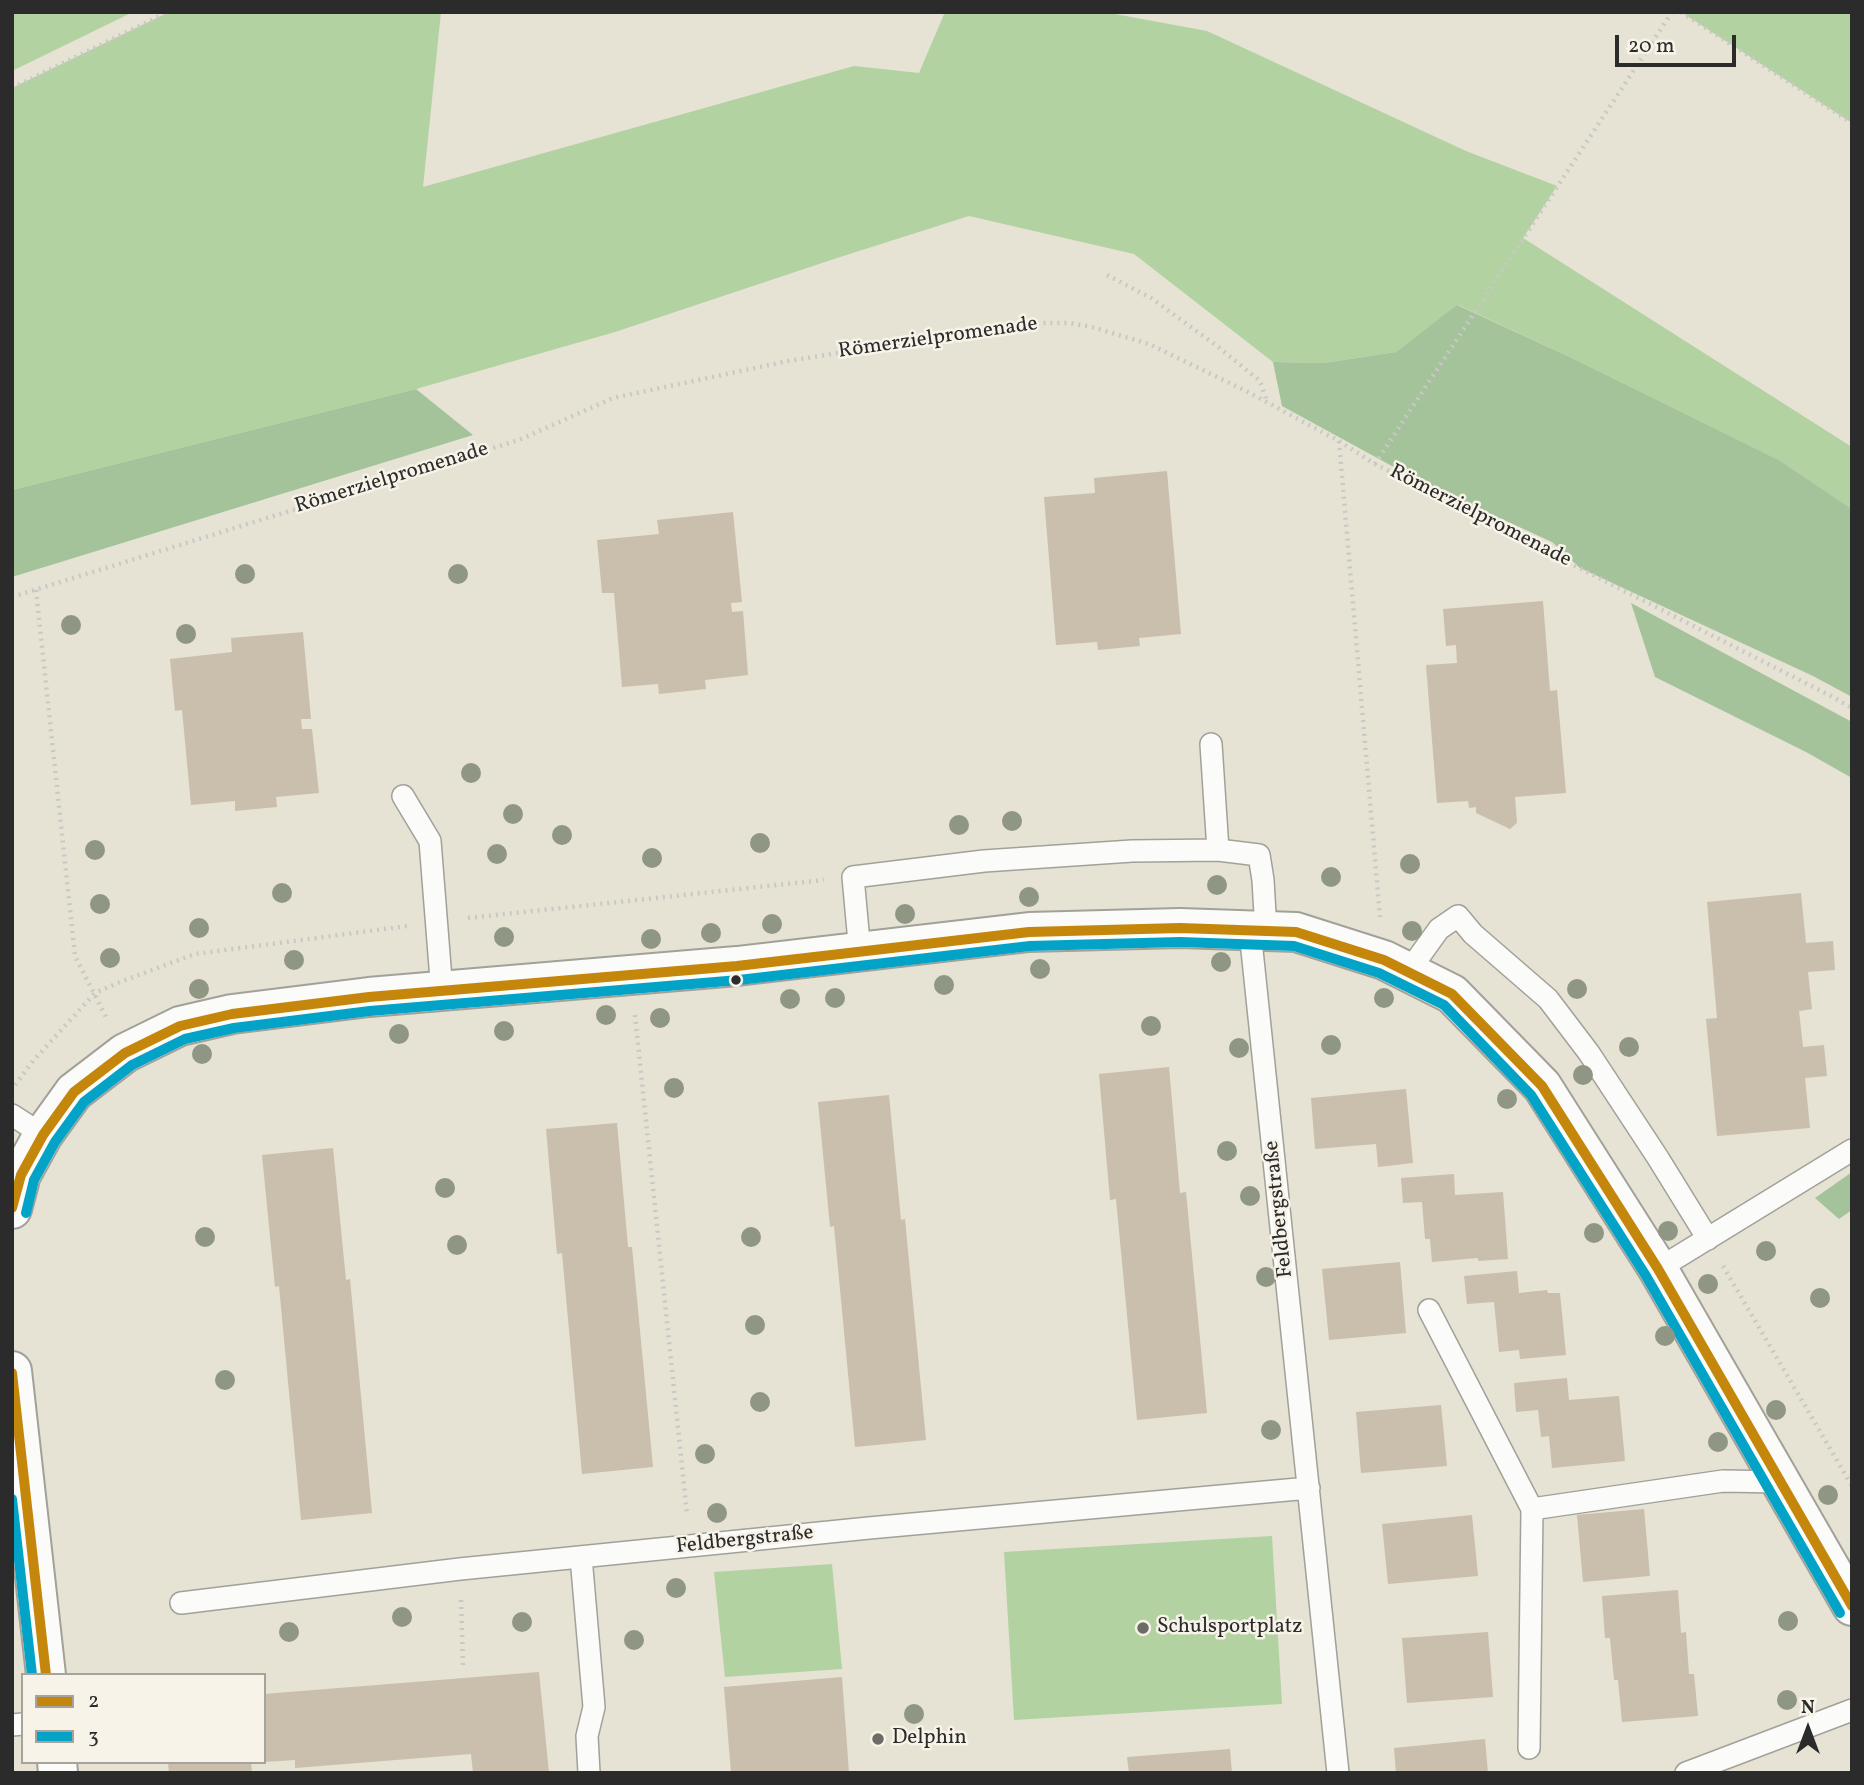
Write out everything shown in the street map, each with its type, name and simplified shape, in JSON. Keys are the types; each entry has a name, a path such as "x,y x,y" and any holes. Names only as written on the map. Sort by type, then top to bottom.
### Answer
{"street":[{"path":"15,1186 28,1125 125,1053 180,1026 232,1013 369,997 630,976 860,953 1030,932 1180,929 1296,932 1396,966 1452,994 1542,1086 1658,1269 1852,1606"},
{"path":"12,1371 19,1488 46,1673"}],"lane":[{"path":"860,953 853,877 985,861 1132,851 1218,850 1211,744"},
{"path":"403,796 430,841 442,992"},
{"name":"Feldbergstraße","path":"1218,850 1259,855 1263,880 1258,931 1338,1773"},
{"path":"1396,966 1458,916 1473,934 1548,999 1589,1053 1707,1239"},
{"path":"1658,1269 1852,1150"},
{"path":"1429,1310 1532,1509 1529,1748"},
{"path":"1532,1509 1723,1481 1780,1482"},
{"name":"Feldbergstraße","path":"181,1603 460,1569 1309,1488"},
{"path":"581,1557 594,1707 587,1736 589,1773"},
{"path":"1686,1773 1852,1710"}],"path":[{"path":"12,88 168,12"},
{"path":"1375,464 1672,12"},
{"path":"1681,12 1852,123"},
{"path":"1107,275 1151,298 1217,346 1260,381 1267,403"},
{"name":"Römerzielpromenade","path":"12,597 519,440 613,398 789,361 965,331 1039,323 1069,323 1149,344 1339,441 1375,464 1852,708"},
{"path":"1339,441 1396,966"},
{"path":"36,590 75,956 125,1053"},
{"path":"630,976 691,1546"},
{"path":"1707,1239 1852,1486"},
{"path":"460,1569 463,1665"}],"green space":[{"path":"12,12 133,12 12,71"},
{"path":"169,12 441,12 423,187 854,66 919,73 945,12 1104,12 1207,31 1466,151 1557,186 1523,238 1852,447 1852,509 1779,460 1458,305 1396,352 1324,363 1273,362 1134,254 969,216 615,332 416,389 12,490 12,88"},
{"path":"1681,12 1852,12 1852,123"},
{"path":"1457,305 1572,358 1779,460 1852,509 1852,697 1813,676 1580,568 1552,542 1423,483 1282,406 1273,362 1324,363 1396,352"},
{"path":"416,389 473,435 12,577 12,490"},
{"path":"1631,603 1852,722 1852,778 1806,752 1655,677"},
{"path":"1852,1172 1852,1210 1839,1219 1815,1198"},
{"name":"Schulsportplatz","path":"1272,1536 1282,1704 1014,1720 1004,1552"},
{"path":"832,1564 842,1669 725,1677 714,1572"}],"building":[{"path":"1167,471 1181,634 1139,638 1140,646 1098,650 1097,642 1056,645 1044,497 1095,493 1094,478"},
{"path":"733,512 742,602 731,603 732,612 743,611 748,675 705,680 706,689 659,694 658,684 622,687 614,593 602,593 597,540 659,534 657,520"},
{"path":"1543,601 1550,691 1557,690 1566,793 1515,797 1517,823 1510,829 1476,813 1476,807 1469,808 1468,801 1437,803 1426,665 1457,663 1456,645 1446,646 1443,609"},
{"path":"303,632 311,719 301,719 302,729 312,729 319,793 276,797 277,807 235,811 235,801 191,805 182,710 175,711 170,659 232,652 231,638"},
{"path":"1801,893 1806,943 1833,941 1835,970 1808,972 1812,1009 1799,1011 1803,1047 1824,1045 1827,1076 1805,1078 1810,1128 1717,1136 1706,1019 1717,1018 1707,902"},
{"path":"1169,1067 1180,1193 1186,1192 1207,1413 1137,1420 1116,1199 1110,1200 1099,1074"},
{"path":"1406,1089 1413,1163 1378,1167 1376,1144 1315,1149 1311,1098"},
{"path":"889,1095 901,1220 905,1219 926,1440 855,1447 834,1226 830,1227 818,1102"},
{"path":"617,1123 653,1467 582,1474 562,1253 557,1254 546,1129"},
{"path":"333,1148 346,1280 350,1279 372,1513 301,1520 279,1286 275,1287 262,1155"},
{"path":"1454,1174 1455,1195 1503,1192 1508,1259 1478,1261 1478,1258 1432,1262 1430,1239 1425,1239 1422,1202 1403,1203 1401,1178"},
{"path":"1400,1262 1406,1333 1329,1340 1322,1269"},
{"path":"1517,1271 1519,1293 1547,1290 1548,1293 1560,1293 1566,1355 1520,1359 1519,1350 1499,1352 1494,1302 1467,1304 1464,1276"},
{"path":"1567,1378 1569,1400 1619,1396 1625,1461 1552,1468 1549,1436 1541,1437 1538,1410 1516,1412 1514,1383"},
{"path":"1441,1405 1447,1466 1361,1473 1356,1412"},
{"path":"1644,1509 1650,1576 1583,1582 1577,1515"},
{"path":"1472,1515 1478,1576 1388,1584 1382,1524"},
{"path":"1678,1590 1681,1633 1686,1632 1689,1674 1694,1674 1698,1716 1622,1722 1610,1638 1605,1638 1602,1596"},
{"path":"1488,1632 1493,1697 1407,1703 1402,1638"},
{"path":"539,1672 549,1773 473,1773 471,1754 295,1768 295,1760 266,1762 266,1694"},
{"path":"842,1677 849,1773 731,1773 724,1687"},
{"path":"1485,1739 1488,1773 1396,1773 1394,1748"},
{"path":"1230,1749 1232,1773 1129,1773 1127,1757"},
{"path":"168,1764 251,1764 252,1773 169,1773"}],"transit line":[{"name":"2","path":"12,1208 21,1175 43,1135 74,1092 125,1053 180,1026 232,1014 369,997 737,966 1029,932 1180,928 1296,932 1384,960 1452,994 1542,1086 1658,1269 1852,1606"},
{"name":"3","path":"26,1213 34,1180 55,1142 84,1102 132,1065 185,1039 234,1028 370,1011 739,980 1030,946 1180,942 1294,946 1379,973 1444,1005 1531,1095 1646,1276 1840,1613"},
{"name":"2","path":"12,1373 46,1673"},
{"name":"3","path":"12,1499 32,1673"}],"place":[{"name":"Schulsportplatz","path":"1143,1628"},
{"name":"Delphin","path":"878,1739"}]}
